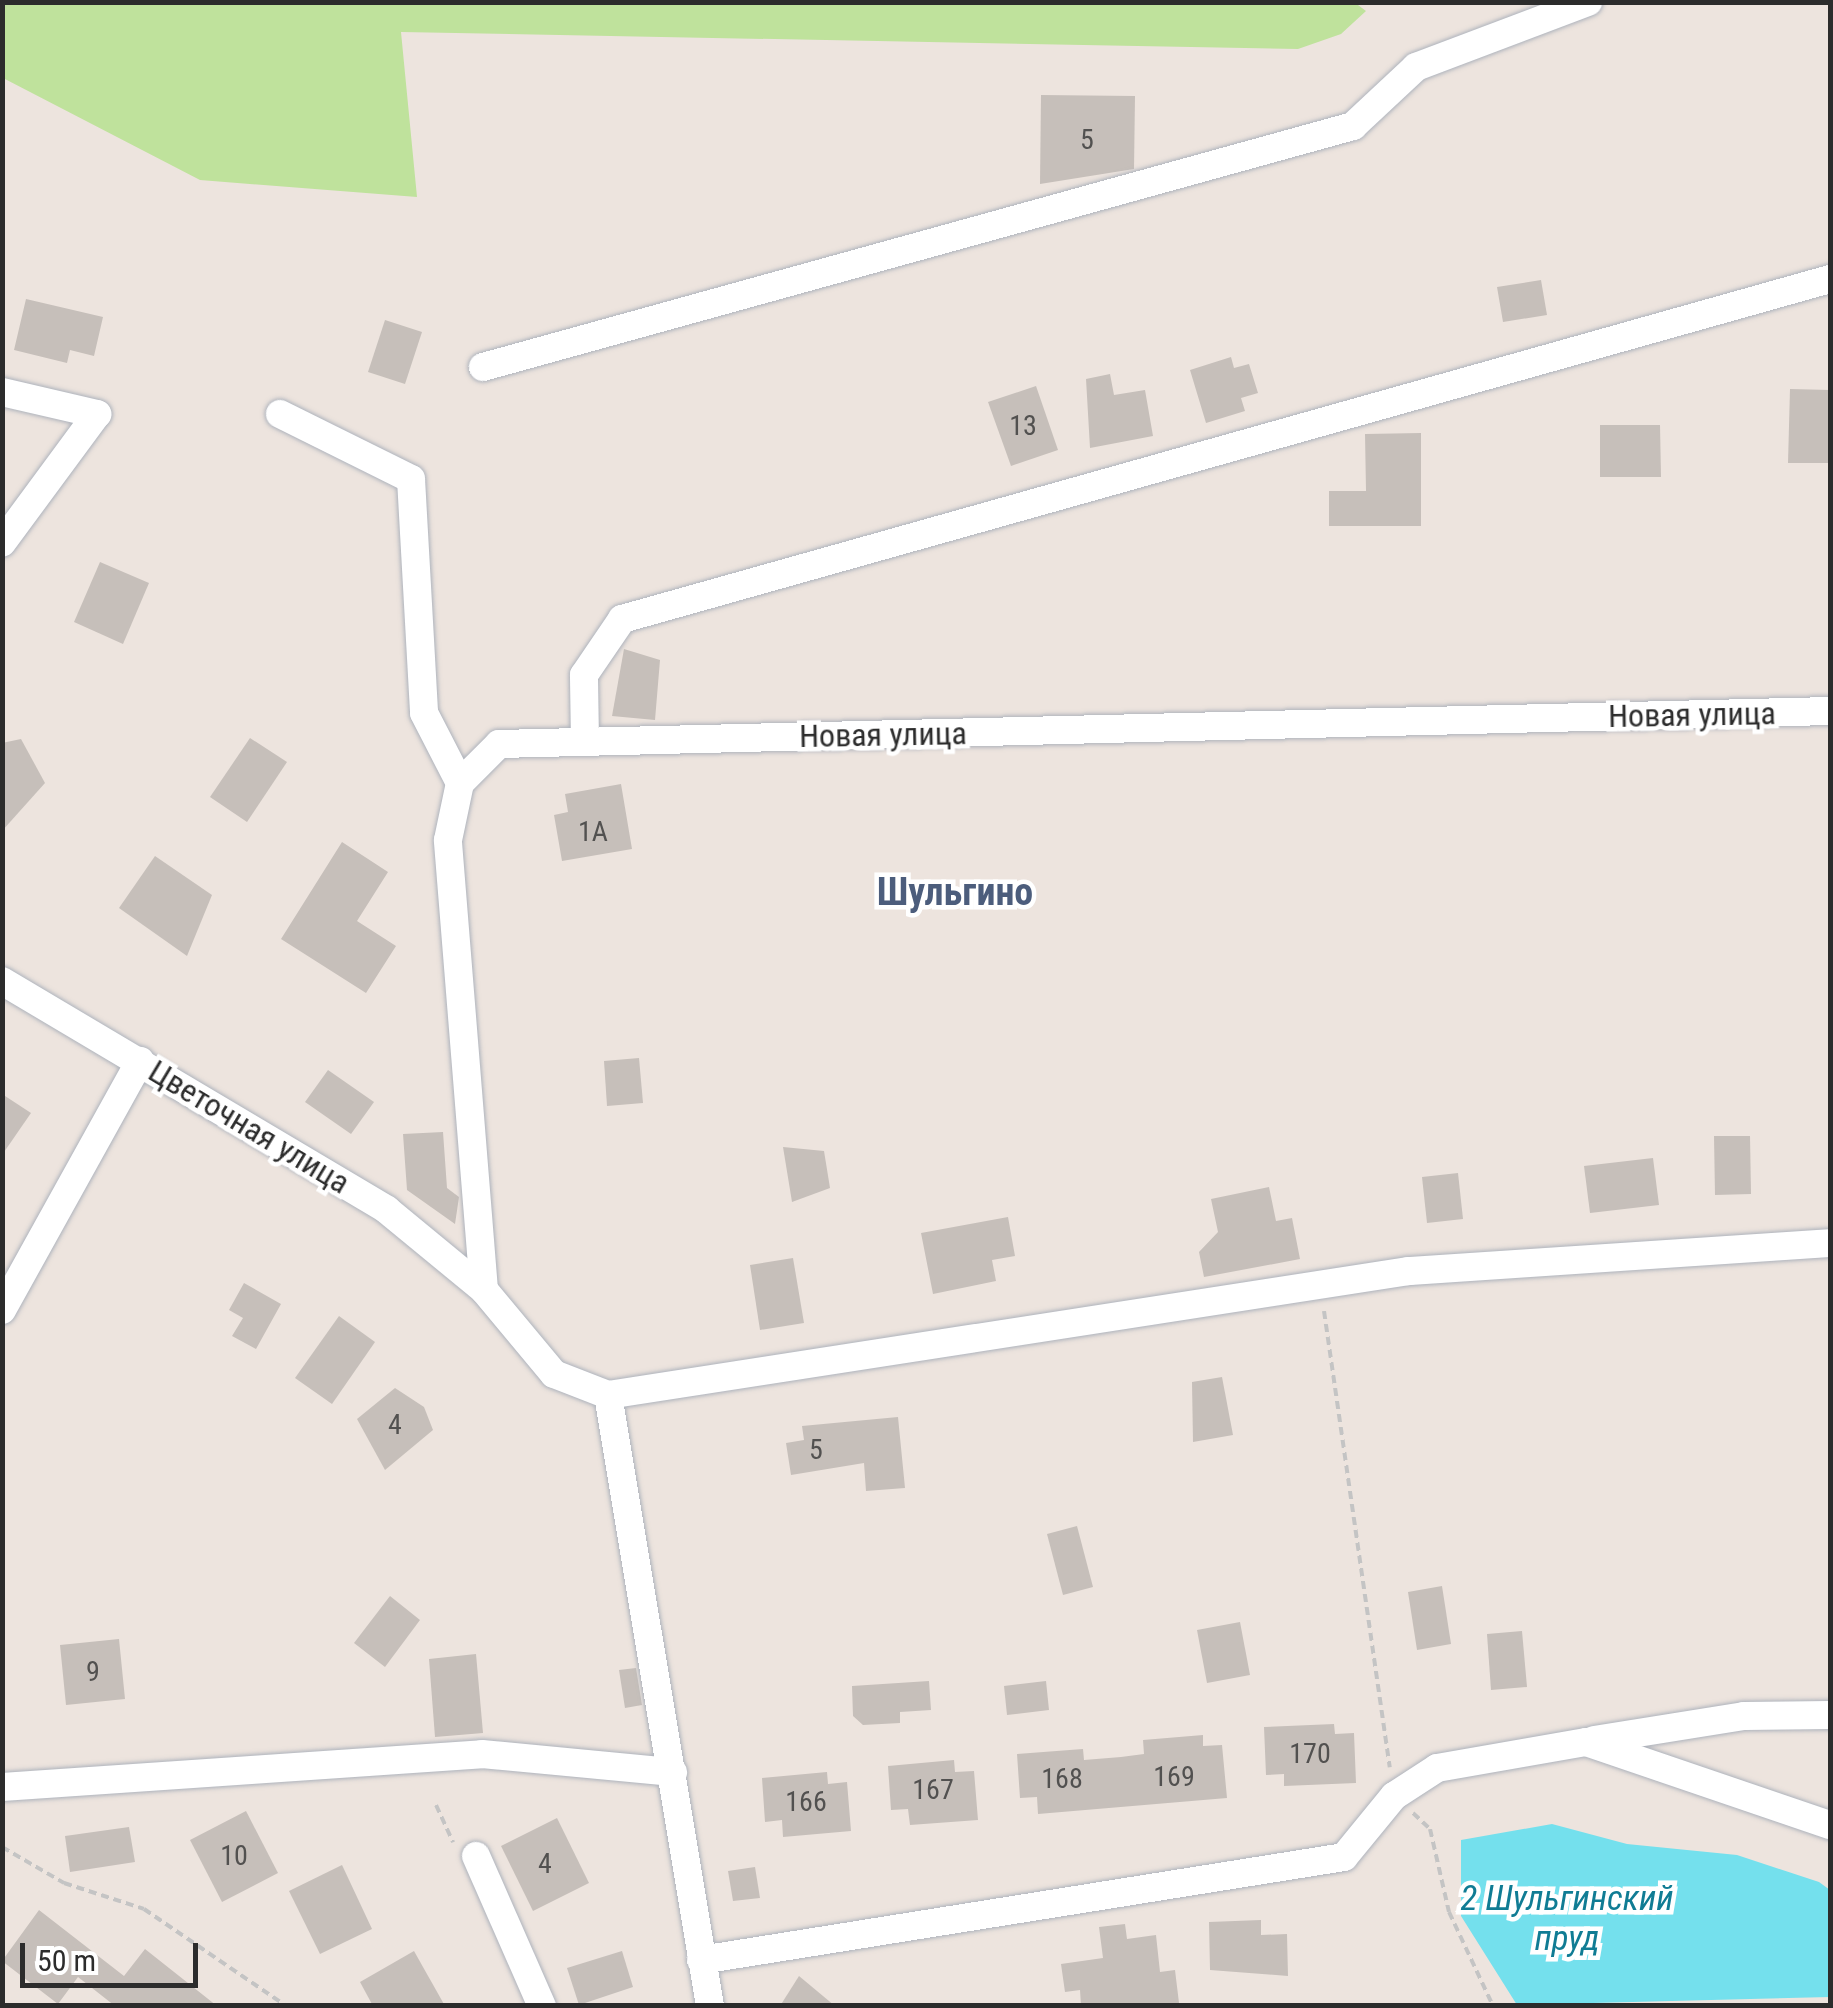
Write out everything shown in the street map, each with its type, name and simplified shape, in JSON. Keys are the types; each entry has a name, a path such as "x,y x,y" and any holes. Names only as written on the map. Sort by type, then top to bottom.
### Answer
{"street":[{"path":"483,367 1353,126 1416,67 1588,2"},
{"path":"585,742 584,674 622,619 1830,279"},
{"path":"2,392 97,414 2,544"},
{"path":"280,414 411,479 424,713 460,783 448,840 484,1290"},
{"name":"Новая улица","path":"460,783 499,744 1830,711"},
{"name":"Цветочная улица","path":"2,981 388,1210 484,1290 554,1374 608,1395"},
{"path":"2,1310 140,1062"},
{"path":"710,2006 608,1395 1409,1272 1830,1243"},
{"path":"701,1960 1344,1857 1394,1796 1437,1768 1744,1716 1830,1715"},
{"path":"1586,1742 1830,1825"},
{"path":"2,1787 482,1754 673,1772"},
{"path":"476,1856 542,2006"}],"path":[{"path":"1320,1287 1394,1796 1430,1829 1449,1912 1493,2006"},
{"path":"2,1847 64,1883 144,1910 286,2006"}],"green space":[{"path":"1354,2 1366,11 1341,34 1298,49 401,32 417,197 200,180 3,78 3,3"}],"water":[{"name":"2 Шульгинский пруд","path":"1552,1824 1627,1844 1737,1855 1819,1882 1830,1890 1830,1997 1517,2005 1461,1916 1461,1840"}],"building":[{"path":"1041,95 1135,96 1134,169 1040,184"},
{"path":"1541,280 1547,315 1503,322 1497,287"},
{"path":"26,299 103,317 94,356 70,350 67,363 14,350"},
{"path":"385,320 422,332 405,384 368,372"},
{"path":"1231,357 1234,368 1249,364 1258,393 1241,398 1245,411 1206,423 1190,370"},
{"path":"1110,374 1114,395 1145,390 1153,436 1090,448 1086,379"},
{"path":"1036,386 1058,450 1011,466 988,402"},
{"path":"1790,389 1830,390 1830,463 1788,463"},
{"path":"1600,425 1660,425 1661,477 1600,477"},
{"path":"1421,433 1421,526 1329,526 1329,491 1366,491 1365,434"},
{"path":"100,562 149,583 123,644 74,622"},
{"path":"624,649 660,660 655,720 612,716"},
{"path":"250,738 287,762 247,822 210,797"},
{"path":"21,739 45,783 2,831 2,743"},
{"path":"621,784 632,849 562,861 554,815 568,812 565,794"},
{"path":"342,842 388,872 357,921 396,946 366,993 281,939"},
{"path":"155,856 212,895 187,956 119,908"},
{"path":"639,1058 643,1103 607,1106 604,1061"},
{"path":"328,1070 374,1102 351,1134 305,1102"},
{"path":"2,1094 31,1113 2,1155"},
{"path":"443,1132 447,1188 459,1197 455,1224 407,1190 403,1134"},
{"path":"1714,1136 1750,1136 1751,1194 1715,1195"},
{"path":"783,1147 824,1151 830,1188 792,1202"},
{"path":"1653,1158 1659,1205 1590,1213 1584,1166"},
{"path":"1458,1173 1463,1219 1427,1223 1422,1177"},
{"path":"1269,1187 1276,1221 1292,1218 1300,1259 1204,1277 1199,1252 1218,1232 1211,1199"},
{"path":"1008,1217 1015,1256 992,1260 996,1281 933,1294 921,1233"},
{"path":"793,1258 804,1323 760,1330 750,1265"},
{"path":"244,1283 281,1304 256,1349 232,1336 243,1318 229,1310"},
{"path":"339,1316 375,1342 332,1404 295,1378"},
{"path":"1222,1377 1233,1435 1193,1442 1192,1382"},
{"path":"395,1388 424,1407 433,1430 385,1470 357,1419"},
{"path":"898,1417 905,1488 866,1491 864,1463 791,1475 786,1443 804,1440 802,1426"},
{"path":"1077,1526 1093,1587 1063,1595 1047,1534"},
{"path":"1442,1586 1451,1644 1417,1650 1408,1592"},
{"path":"390,1596 420,1620 385,1667 354,1643"},
{"path":"1240,1622 1250,1675 1207,1683 1197,1630"},
{"path":"1522,1631 1527,1687 1491,1690 1487,1634"},
{"path":"119,1639 125,1699 66,1705 60,1645"},
{"path":"476,1654 483,1733 435,1737 429,1659"},
{"path":"636,1668 642,1705 625,1708 619,1670"},
{"path":"929,1681 931,1710 900,1712 900,1723 863,1725 853,1716 852,1686"},
{"path":"1046,1681 1049,1710 1007,1715 1004,1686"},
{"path":"1334,1724 1335,1734 1354,1733 1356,1783 1284,1786 1284,1774 1266,1775 1264,1727"},
{"path":"1203,1735 1203,1746 1222,1745 1227,1798 1038,1814 1037,1797 1020,1798 1017,1754 1083,1749 1084,1760 1121,1757 1144,1754 1143,1740"},
{"path":"954,1760 955,1772 974,1771 978,1820 910,1825 908,1809 891,1810 888,1766"},
{"path":"827,1772 828,1784 847,1782 851,1831 783,1837 782,1820 765,1822 762,1778"},
{"path":"246,1811 278,1873 222,1902 190,1840"},
{"path":"557,1818 589,1883 533,1911 501,1846"},
{"path":"129,1827 135,1862 70,1872 65,1836"},
{"path":"342,1865 372,1929 320,1954 289,1891"},
{"path":"755,1867 760,1898 733,1901 728,1871"},
{"path":"39,1910 124,1976 145,1949 217,2006 115,2006 78,1977 58,2004 2,1961"},
{"path":"1261,1920 1261,1935 1287,1934 1288,1976 1210,1970 1209,1922"},
{"path":"1125,1924 1127,1939 1156,1935 1160,1972 1175,1970 1179,2003 1081,2006 1080,1990 1065,1992 1061,1964 1103,1958 1099,1927"},
{"path":"414,1951 445,2006 373,2006 360,1982"},
{"path":"622,1951 633,1987 579,2005 567,1968"},
{"path":"799,1976 835,2006 780,2006"}],"district":[{"name":"Шульгино","path":"955,893"}]}
